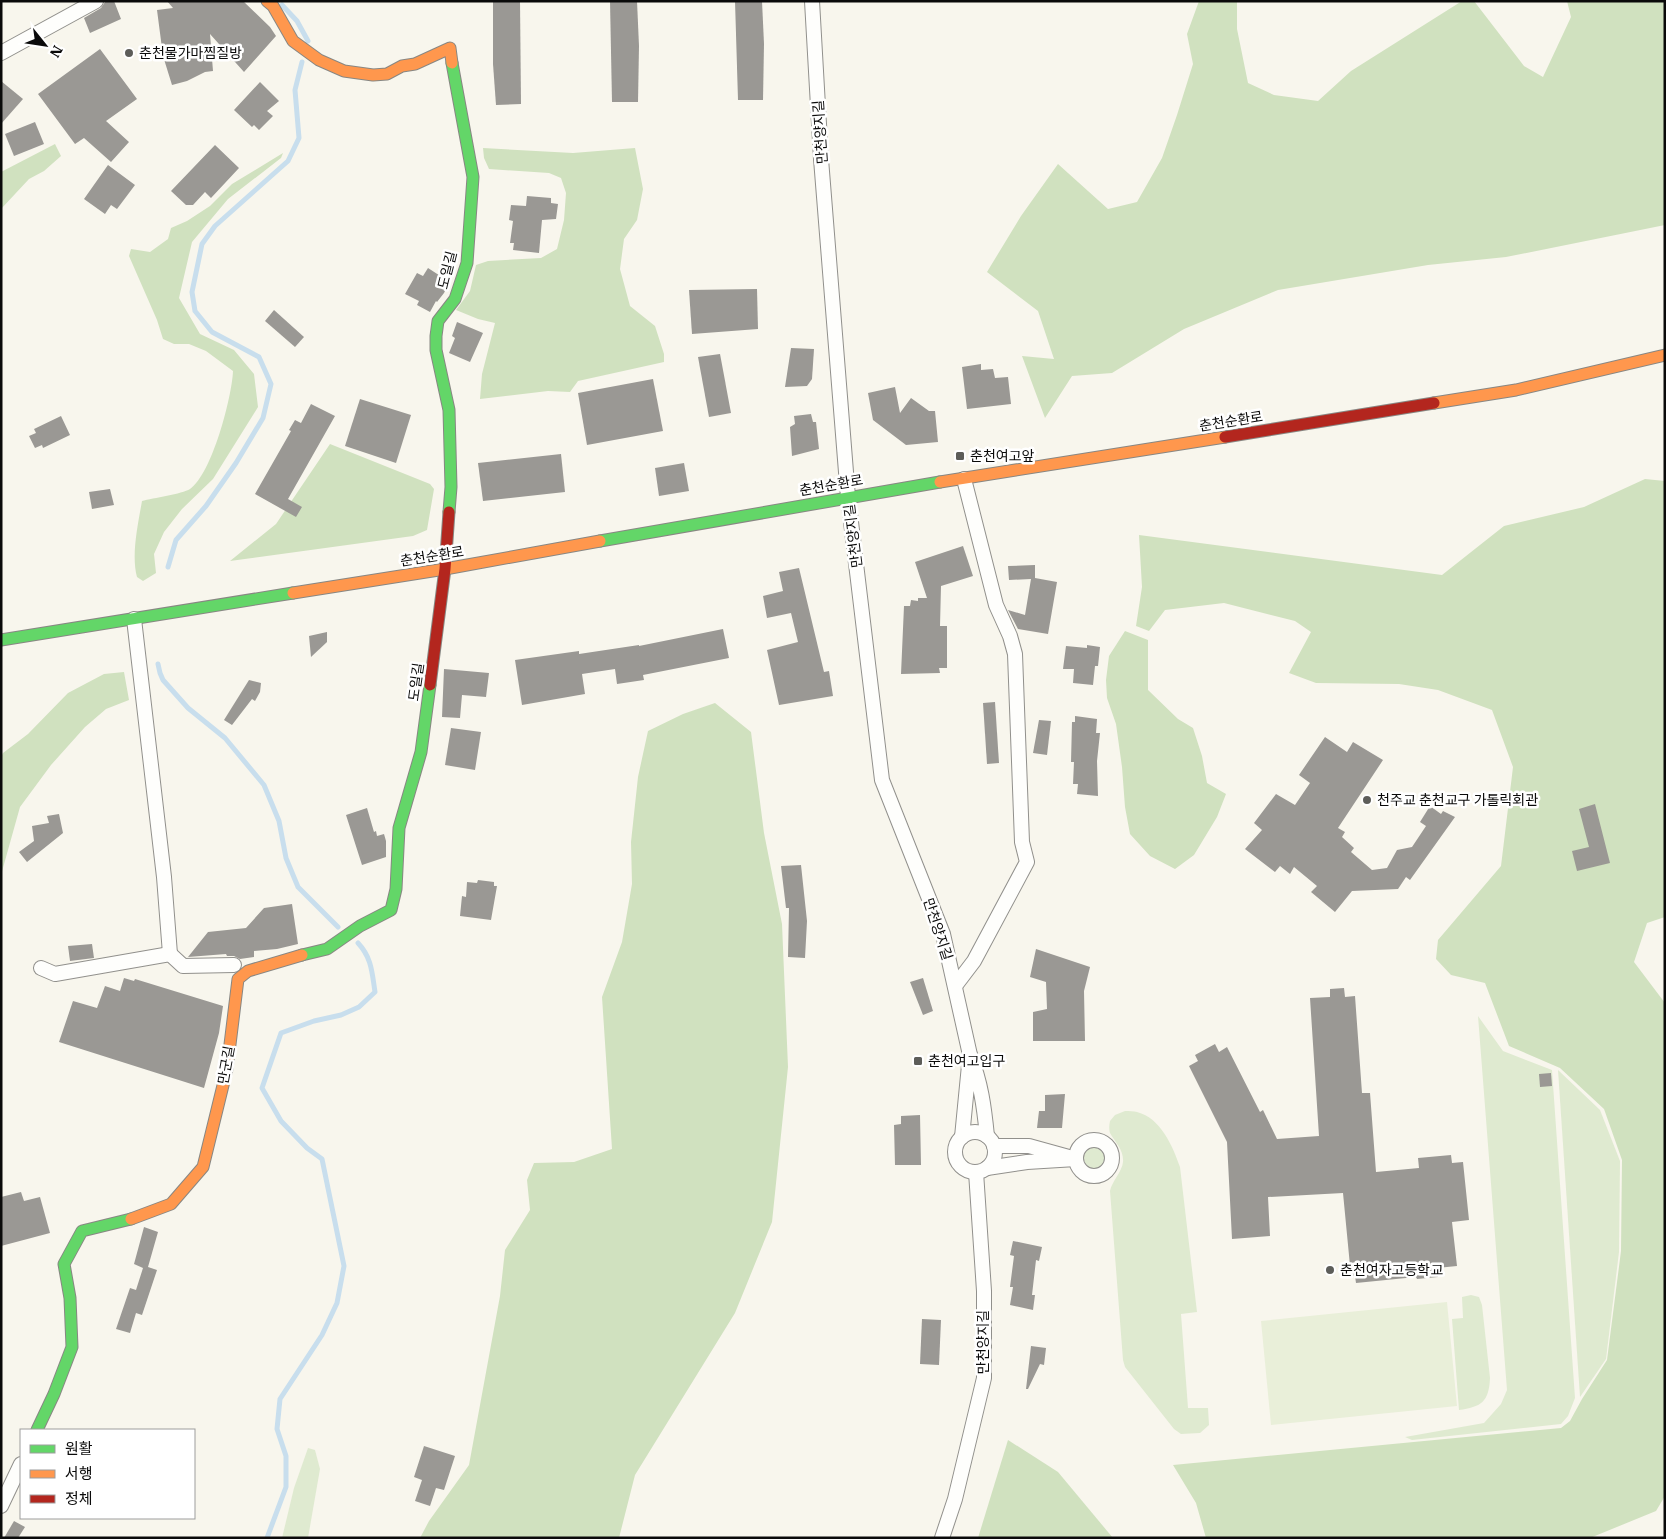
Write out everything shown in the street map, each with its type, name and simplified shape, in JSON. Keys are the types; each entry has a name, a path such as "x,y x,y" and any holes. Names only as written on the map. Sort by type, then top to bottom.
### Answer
{"street":[{"path":"1,53 96,1"},
{"name":"도일길","path":"266,1 273,6 282,26 306,52 344,72 373,75 387,74 402,66 415,64 450,48 473,177 467,263 455,299 438,321 436,336 436,350 449,410 451,487 445,569 427,712"},
{"name":"만천양지길","path":"812,1 821,159 848,497 882,780 943,934 970,1056"},
{"name":"춘천순환로","path":"1,640 445,569 848,497 1516,390 1665,355"},
{"path":"955,986 974,961 1027,862 1022,842 1015,654 1010,636 996,605 964,479"},
{"path":"134,619 164,877 170,954 183,966 234,965"},
{"name":"만군길","path":"37,1429 54,1394 72,1346 70,1298 64,1264 82,1231 127,1221 171,1204 203,1167 227,1069 238,979 248,971 327,949 360,926 391,910 396,889 399,828 421,752 427,712"},
{"path":"41,968 55,974 170,954"},
{"path":"962,1137 974,1132 991,1141 1029,1146 1076,1159 1027,1162 969,1171 958,1162 956,1149 962,1137 970,1056"},
{"path":"970,1056 979,1078 994,1158 981,1170"},
{"name":"만천양지길","path":"942,1538 955,1499 984,1378 981,1170"},
{"path":"1,1506 20,1466"}],"green space":[{"path":"1199,1 1237,1 1237,29 1248,83 1274,95 1318,101 1351,71 1462,1 1474,1 1524,66 1543,77 1571,17 1567,1 1665,1 1665,225 1506,257 1428,265 1278,290 1184,329 1112,373 1072,376 1045,418 1022,356 1054,359 1038,311 987,272 1021,216 1058,164 1108,209 1137,202 1162,158 1193,64 1187,34"},
{"path":"55,144 61,156 44,171 29,179 1,209 1,172"},
{"path":"483,148 573,153 635,148 643,189 637,220 624,239 620,269 630,306 655,326 664,354 664,362 578,381 570,392 548,391 480,399 482,374 495,323 478,319 456,310 470,291 476,265 488,261 541,258 557,249 564,220 566,193 561,178 549,173 489,169 484,158"},
{"path":"283,153 281,158 228,199 192,242 179,298 200,334 234,350 254,374 258,407 213,479 182,509 164,532 154,554 156,573 143,581 137,577 135,568 136,539 142,501 186,491 198,481 213,452 225,416 233,371 206,351 189,344 174,344 163,339 157,320 129,256 131,249 150,252 168,239 171,228 187,221 210,206 232,184"},
{"path":"330,444 430,484 434,489 427,530 413,536 230,561 276,524"},
{"path":"1645,479 1665,481 1665,917 1647,923 1634,962 1665,1003 1665,1496 1656,1511 1590,1538 1206,1538 1196,1503 1173,1465 1561,1428 1570,1421 1607,1360 1621,1251 1622,1160 1604,1109 1560,1068 1509,1046 1485,983 1451,975 1436,959 1438,940 1501,866 1513,767 1492,710 1438,690 1399,684 1316,683 1289,673 1311,632 1295,621 1224,603 1165,610 1149,631 1136,626 1142,587 1139,535 1442,575 1504,526 1584,507"},
{"path":"1125,631 1148,640 1148,690 1178,719 1193,728 1202,756 1207,783 1226,794 1217,817 1194,855 1175,869 1150,856 1130,834 1125,807 1116,724 1107,698 1106,680 1109,656"},
{"path":"124,672 129,700 106,709 85,727 51,765 20,807 1,875 1,757 3,753 28,734 68,693 104,674"},
{"path":"715,703 751,732 764,833 782,924 788,1067 772,1222 735,1313 635,1475 619,1538 420,1538 429,1521 469,1465 500,1296 505,1250 530,1210 527,1180 534,1163 574,1162 612,1149 602,997 622,942 632,884 631,842 638,777 648,731 683,714"},
{"path":"1478,1016 1503,1051 1552,1070 1575,1398 1568,1416 1561,1424 1412,1440 1405,1437 1484,1423 1501,1404 1507,1390"},
{"path":"1558,1070 1600,1110 1620,1161 1619,1252 1606,1359 1580,1397"},
{"path":"1125,1111 1136,1112 1153,1120 1170,1142 1180,1167 1197,1312 1181,1314 1188,1408 1208,1408 1209,1425 1200,1433 1181,1434 1174,1429 1125,1367 1123,1360 1110,1191 1121,1169 1123,1158 1121,1150 1110,1133 1109,1127 1110,1121 1115,1115"},
{"path":"1095,1147 1103,1150 1106,1158 1103,1166 1095,1169 1087,1166 1084,1158 1087,1150"},
{"path":"1471,1295 1479,1297 1482,1305 1490,1378 1486,1398 1478,1405 1459,1410 1452,1319 1463,1318 1462,1297"},
{"path":"1447,1302 1457,1406 1271,1425 1261,1321"},
{"path":"1008,1440 1058,1472 1113,1538 978,1538"},
{"path":"308,1448 315,1450 320,1469 308,1538 282,1538 294,1488"}],"building":[{"path":"114,1 121,19 90,33 84,18 101,8 105,2"},
{"path":"167,1 243,1 270,27 276,36 244,72 210,34 213,71 205,72 187,81 172,85 163,56 157,10 173,8"},
{"path":"493,1 520,1 521,104 496,105 493,64"},
{"path":"610,1 637,1 639,46 638,102 612,102"},
{"path":"735,1 762,1 764,44 763,100 738,100"},
{"path":"100,49 137,99 106,121 129,142 111,162 84,138 75,144 38,94"},
{"path":"1,81 23,99 1,124"},
{"path":"260,82 279,101 267,111 273,116 259,130 254,125 252,127 234,110"},
{"path":"35,122 44,144 14,156 5,134"},
{"path":"215,145 239,168 211,198 205,192 193,205 186,205 171,191"},
{"path":"108,165 135,185 117,209 111,205 105,214 84,199"},
{"path":"527,196 551,198 551,203 558,204 556,219 542,220 539,253 513,250 514,243 510,243 513,221 509,220 511,205 526,206"},
{"path":"428,268 448,281 443,288 446,289 444,293 436,301 430,312 417,305 419,301 405,294 417,273 423,276"},
{"path":"757,289 758,329 692,334 689,290"},
{"path":"274,310 304,337 295,347 265,321"},
{"path":"457,322 483,333 470,362 449,353 455,338 452,336"},
{"path":"791,348 814,349 812,379 807,386 785,387"},
{"path":"720,354 731,413 709,417 698,357"},
{"path":"981,364 981,370 993,369 995,378 1008,377 1011,404 967,409 962,367"},
{"path":"653,379 663,431 587,445 578,393"},
{"path":"895,387 900,413 911,398 929,411 935,411 938,442 906,445 873,420 868,393"},
{"path":"360,399 411,415 396,463 345,446"},
{"path":"311,404 335,416 288,499 302,507 296,517 255,494 291,431 289,430 295,420 301,423"},
{"path":"811,414 813,422 816,422 819,449 792,456 790,427 795,424 794,416"},
{"path":"61,416 70,435 43,448 42,445 35,448 29,436 36,433 34,429"},
{"path":"561,454 565,492 483,501 478,463"},
{"path":"684,463 689,491 659,496 655,468"},
{"path":"110,489 114,505 92,509 89,492"},
{"path":"963,546 973,576 941,586 940,626 947,626 947,668 939,668 940,673 901,674 904,606 910,606 911,600 918,601 918,598 927,598 915,562"},
{"path":"1035,565 1035,578 1057,582 1048,634 1018,629 1008,610 1025,615 1031,579 1009,580 1008,566"},
{"path":"799,568 824,672 829,671 833,696 779,705 767,650 798,642 791,613 767,618 763,596 783,591 779,572"},
{"path":"723,629 729,658 643,675 644,680 617,684 615,669 582,674 585,694 522,705 515,660 579,651 579,654 639,646"},
{"path":"327,632 327,642 311,657 309,636"},
{"path":"1087,645 1100,647 1093,685 1073,683 1074,669 1063,669 1066,646 1087,648"},
{"path":"444,669 489,673 486,697 462,695 460,718 442,717"},
{"path":"249,680 261,683 260,692 255,701 252,699 232,725 224,720"},
{"path":"995,702 999,763 987,764 983,703"},
{"path":"1075,716 1097,719 1096,733 1100,733 1097,761 1098,796 1077,794 1078,784 1073,784 1074,762 1071,762 1072,722 1075,722"},
{"path":"1039,720 1051,721 1047,755 1033,753"},
{"path":"451,728 481,732 475,770 445,765"},
{"path":"1325,737 1347,752 1353,742 1383,760 1338,828 1345,832 1342,837 1354,848 1351,852 1372,870 1387,868 1397,850 1412,847 1426,826 1420,822 1430,806 1441,814 1443,811 1455,817 1410,880 1406,877 1398,889 1352,891 1335,912 1311,892 1317,886 1294,867 1290,874 1280,866 1275,872 1245,849 1262,830 1254,823 1276,794 1295,805 1310,783 1299,775"},
{"path":"1595,804 1610,863 1577,871 1572,851 1589,847 1579,809"},
{"path":"367,808 374,832 376,831 377,836 384,834 386,857 362,865 346,815"},
{"path":"59,814 63,833 27,862 19,852 34,841 32,826 49,823 47,816"},
{"path":"801,865 807,921 805,958 788,957 789,908 786,908 781,866"},
{"path":"478,880 494,882 494,886 497,886 491,920 460,916 462,896 466,897 467,882 477,883"},
{"path":"292,904 298,944 277,949 254,951 254,957 240,959 234,956 227,956 226,954 188,957 208,932 246,928 264,908"},
{"path":"92,944 94,958 70,961 68,946"},
{"path":"1036,949 1090,967 1084,991 1085,1041 1033,1041 1033,1012 1047,1009 1046,982 1030,977"},
{"path":"124,978 134,981 135,979 223,1006 219,1033 204,1088 59,1042 73,1001 97,1008 105,986 120,991"},
{"path":"923,978 933,1011 923,1015 910,982"},
{"path":"1344,988 1345,997 1355,996 1362,1093 1370,1093 1376,1172 1419,1168 1418,1158 1451,1155 1452,1163 1463,1162 1469,1220 1452,1222 1457,1266 1437,1268 1438,1277 1417,1279 1416,1277 1356,1283 1355,1276 1351,1276 1343,1193 1268,1197 1270,1236 1232,1239 1227,1142 1189,1066 1198,1061 1195,1055 1215,1044 1219,1052 1227,1047 1260,1112 1263,1110 1277,1139 1319,1136 1310,998 1330,997 1330,989"},
{"path":"1551,1073 1552,1086 1540,1087 1539,1074"},
{"path":"1065,1094 1062,1128 1037,1128 1039,1111 1045,1111 1045,1095"},
{"path":"920,1115 921,1165 895,1165 894,1125 901,1124 901,1116"},
{"path":"21,1192 24,1201 40,1197 50,1233 1,1246 1,1197"},
{"path":"144,1227 158,1232 148,1267 157,1270 142,1315 136,1313 130,1333 116,1329 130,1288 136,1290 143,1268 134,1264"},
{"path":"1013,1241 1042,1247 1039,1261 1036,1260 1032,1295 1035,1295 1033,1310 1010,1305 1013,1287 1010,1287 1014,1256 1010,1255"},
{"path":"922,1319 941,1320 939,1365 920,1364"},
{"path":"1031,1346 1046,1348 1044,1365 1040,1364 1028,1389 1026,1389"},
{"path":"424,1446 455,1456 444,1490 436,1488 430,1506 415,1501 422,1480 414,1477"},
{"path":"14,1521 25,1527 18,1538 4,1538"}],"waterway":[{"path":"282,5 297,21 308,41"},
{"path":"168,567 176,540 206,506 236,463 263,418 271,384 259,357 212,332 195,311 192,292 202,244 215,226 288,161 299,138 295,90 302,62"},
{"path":"158,664 163,680 188,708 225,738 264,785 279,821 286,858 298,887 338,927"},
{"path":"267,1538 286,1487 286,1456 277,1429 280,1399 322,1335 337,1303 344,1266 322,1159 307,1148 281,1121 262,1088 281,1033 314,1021 341,1015 359,1007 375,992 369,960 358,943"}],"traffic: fast":[{"path":"449,512 451,487 449,410 436,350 436,336 438,321 455,299 467,263 473,177 452,63"},
{"path":"600,541 940,482"},
{"path":"1,640 293,593"},
{"path":"302,955 327,949 360,926 391,910 396,889 399,828 421,752 430,685"},
{"path":"37,1429 54,1394 72,1347 70,1298 64,1264 82,1231 131,1219"}],"traffic: slow":[{"path":"267,1 273,6 293,41 319,60 344,71 373,75 387,74 402,66 415,64 450,48 452,63"},
{"path":"1434,403 1516,390 1665,355"},
{"path":"940,482 1225,437"},
{"path":"293,593 445,569 600,541"},
{"path":"131,1219 171,1204 203,1167 227,1069 238,979 248,971 302,955"}],"traffic: jam":[{"path":"1225,437 1434,403"},
{"path":"430,685 445,569 449,512"}],"place":[{"name":"춘천물가마찜질방","path":"129,53"},
{"name":"춘천여고앞","path":"960,456"},
{"name":"천주교 춘천교구 가톨릭회관","path":"1367,800"},
{"name":"춘천여고입구","path":"918,1061"},
{"name":"춘천여자고등학교","path":"1330,1270"}]}
